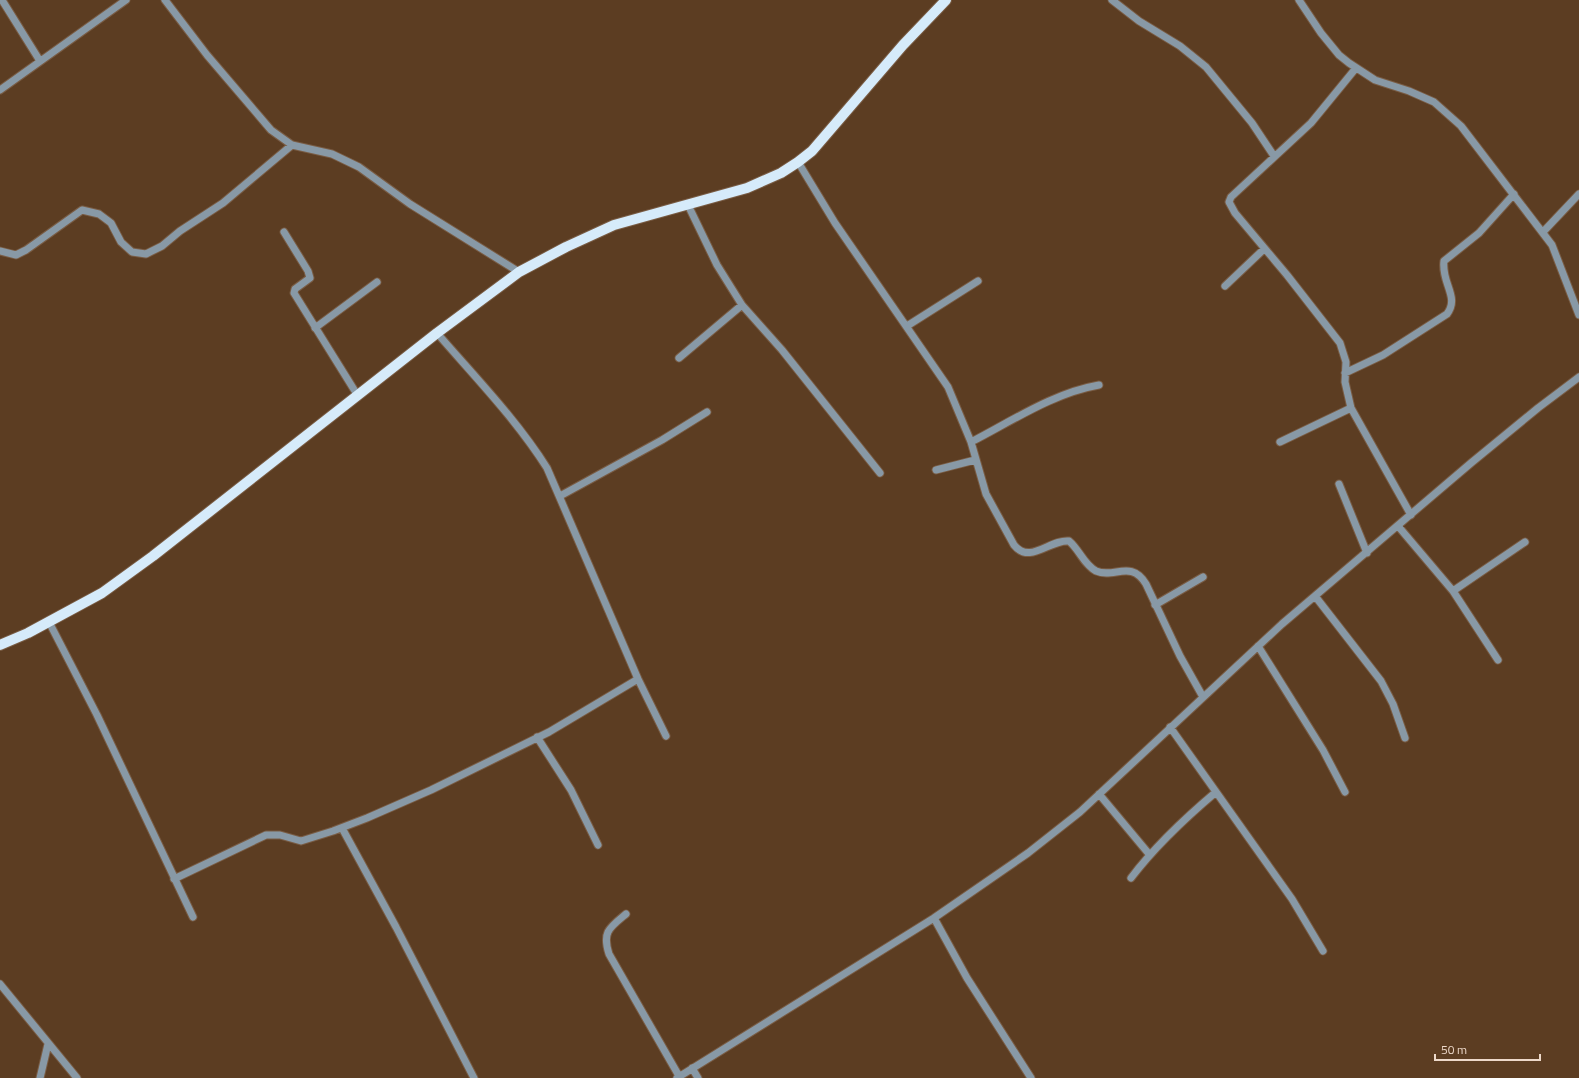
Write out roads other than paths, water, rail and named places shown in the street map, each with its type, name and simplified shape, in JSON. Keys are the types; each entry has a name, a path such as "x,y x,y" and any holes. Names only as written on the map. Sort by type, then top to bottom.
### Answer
{"main road":[{"path":"0,645 49,622 102,593 153,556 437,333 519,272 566,247 614,226 753,186 766,181 798,162 821,140 898,51 946,0"}],"street":[{"path":"2,0 40,60"},
{"path":"0,90 126,0"},
{"path":"165,0 207,55 271,130 292,144 332,154 359,167 410,204 519,272"},
{"path":"1112,0 1139,21 1180,46 1206,67 1252,123 1274,156"},
{"path":"1299,0 1339,55 1375,80 1422,96 1447,112 1473,140 1543,232 1555,252 1579,315"},
{"path":"1356,68 1311,123 1274,156 1229,200 1235,213 1287,275 1340,343 1346,362 1346,390 1351,408 1411,515"},
{"path":"0,251 16,255 26,250 82,210 99,214 111,223 121,242 132,252 146,254 162,246 180,231 223,203 292,144"},
{"path":"798,162 835,223 948,387 971,442 986,494 1017,548 1023,552 1030,553 1061,541 1068,542 1088,565 1095,570 1101,572 1127,571 1138,574 1146,584 1203,697"},
{"path":"1345,373 1383,354 1447,314 1452,307 1452,298 1443,272 1444,261 1479,233 1514,194"},
{"path":"1543,232 1579,194"},
{"path":"688,205 717,265 742,305 782,350 880,473"},
{"path":"284,232 308,271 310,278 295,289 294,293 358,396"},
{"path":"1225,286 1264,249"},
{"path":"907,326 978,281"},
{"path":"315,328 377,282"},
{"path":"679,358 742,305"},
{"path":"437,333 506,412 532,444 547,468 638,679 666,736"},
{"path":"626,914 606,932 605,942 609,954 678,1077 934,918 1028,853 1080,812 1258,646 1315,596 1538,408 1579,378"},
{"path":"971,442 1063,395 1083,388 1099,385"},
{"path":"1280,442 1351,408"},
{"path":"560,496 662,440 707,412"},
{"path":"936,470 975,460"},
{"path":"1339,484 1367,553"},
{"path":"1398,526 1453,591 1498,660"},
{"path":"1453,591 1525,542"},
{"path":"1155,604 1203,577"},
{"path":"1315,596 1381,681 1393,704 1405,738"},
{"path":"49,622 97,715 193,917"},
{"path":"1258,646 1323,750 1346,792"},
{"path":"174,879 266,834 280,835 301,841 342,828 431,790 537,737 638,679"},
{"path":"1170,727 1292,899 1323,951"},
{"path":"537,737 571,790 598,845"},
{"path":"1131,878 1149,854 1176,826 1216,792"},
{"path":"1099,794 1149,854"},
{"path":"342,828 400,934 474,1078"},
{"path":"934,918 967,978 1031,1078"},
{"path":"0,984 77,1078"},
{"path":"40,1078 48,1044"},
{"path":"692,1068 698,1078"}]}
